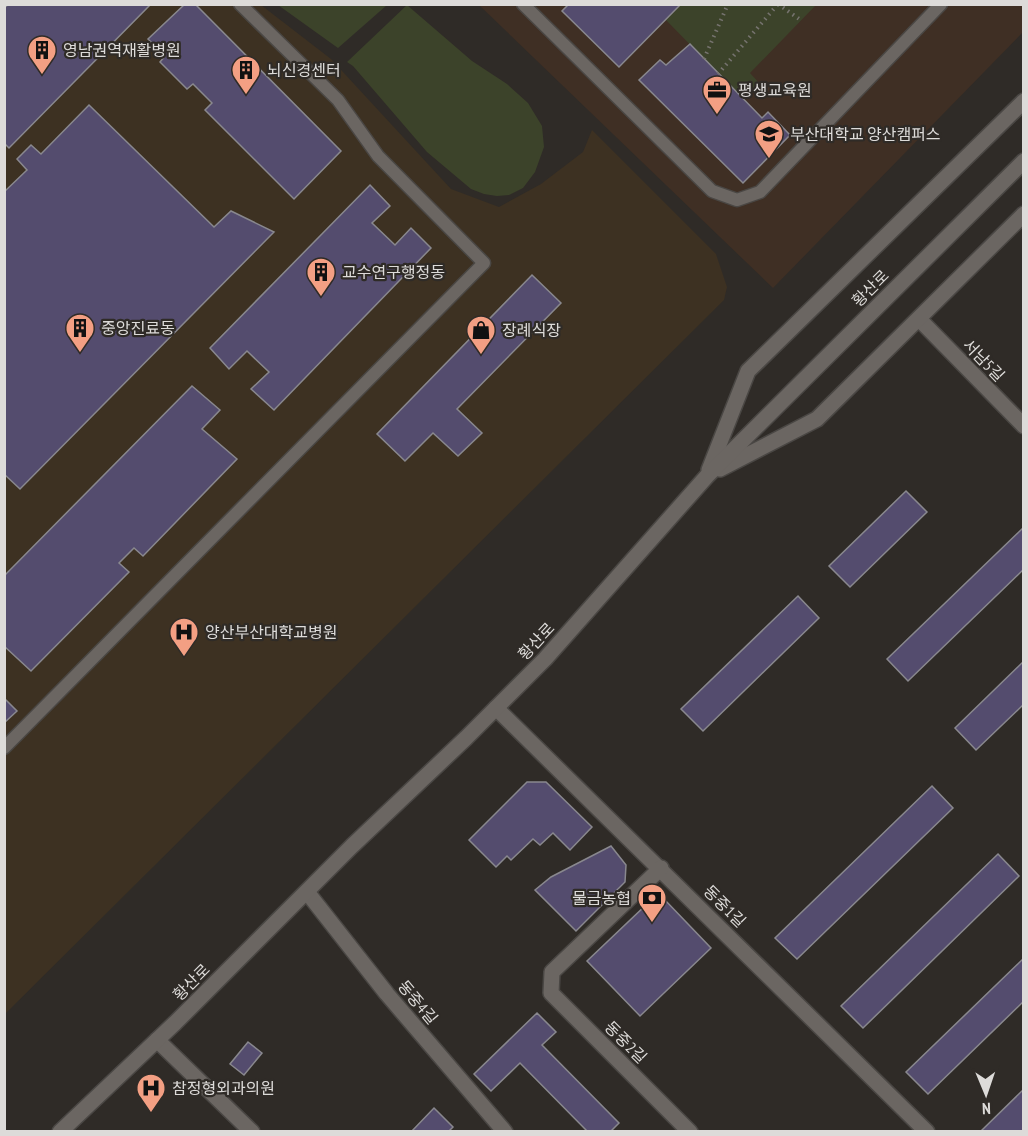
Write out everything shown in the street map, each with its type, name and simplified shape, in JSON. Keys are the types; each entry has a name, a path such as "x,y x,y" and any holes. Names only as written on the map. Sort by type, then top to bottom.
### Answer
{"main road":[{"path":"707,476 748,371 1023,101"},
{"name":"황산로","path":"60,1131 157,1040 545,659 707,476 1023,161"},
{"path":"707,476 818,419 1023,214"},
{"name":"서남5길","path":"919,319 1023,426"},
{"name":"동중1길","path":"496,708 927,1131"},
{"name":"동중2길","path":"661,868 552,972 551,993 690,1131"},
{"name":"동중4길","path":"307,892 387,994 505,1131"},
{"path":"157,1040 252,1131"}],"lane":[{"path":"4,748 484,263 378,156 338,100 240,4"},
{"path":"523,4 712,191 737,200 760,192 940,4"}],"path":[{"path":"704,59 728,4"},
{"path":"718,74 778,4 802,21"}],"shaded area":[{"name":"부산대학교 양산캠퍼스","path":"1023,4 1024,31 773,288 479,5"},
{"name":"양산부산대학교병원","path":"5,5 261,5 331,59 451,189 499,207 541,184 583,152 592,130 716,254 727,287 724,300 5,1014"}],"green space":[{"path":"817,4 750,73 761,85 744,100 666,20 681,5"},
{"path":"278,5 387,5 338,48"},
{"path":"407,5 472,61 507,84 528,103 542,126 544,147 535,172 523,188 509,195 497,196 471,189 427,152 353,66 347,62"}],"building":[{"name":"영남권역재활병원","path":"9,4 151,4 9,148 4,143 4,8"},
{"name":"뇌신경센터","path":"185,4 195,4 341,151 294,199 205,110 212,103 193,84 187,89 160,62 165,56 148,39"},
{"path":"569,4 681,4 619,67 562,11"},
{"name":"평생교육원","path":"690,44 762,118 768,112 790,135 743,183 639,80 660,60 666,65"},
{"name":"중앙진료동","path":"89,105 214,227 231,211 274,232 20,489 4,474 4,192 27,170 17,159 31,145 41,154"},
{"name":"교수연구행정동","path":"370,185 390,206 372,223 395,245 411,228 431,248 274,410 251,389 269,372 247,351 229,369 210,348"},
{"name":"장례식장","path":"532,275 561,303 457,409 482,433 458,456 433,433 405,461 377,434"},
{"path":"192,386 220,410 202,429 237,459 143,556 134,548 119,563 129,572 31,671 4,646 4,576"},
{"path":"906,491 927,512 850,587 829,566"},
{"path":"1024,527 1024,569 908,681 887,659"},
{"path":"798,596 819,618 703,731 681,709"},
{"path":"1024,661 1024,704 976,750 955,728"},
{"path":"4,698 17,711 4,723"},
{"path":"527,782 546,782 592,827 570,850 553,833 540,845 533,839 511,860 507,856 496,867 469,840"},
{"path":"932,786 953,808 797,959 775,938"},
{"path":"611,846 626,865 625,882 576,931 535,890 551,877"},
{"path":"998,854 1019,876 863,1028 841,1006"},
{"path":"664,899 711,948 640,1016 587,961 646,905"},
{"path":"1024,958 1024,1001 928,1094 906,1072"},
{"path":"537,1013 556,1032 542,1045 619,1123 610,1132 588,1132 520,1063 491,1091 474,1074"},
{"path":"248,1042 262,1053 244,1075 230,1064"},
{"path":"1024,1089 1024,1132 980,1132"},
{"path":"434,1108 453,1127 448,1132 411,1132"}],"place":[{"name":"영남권역재활병원","path":"42,76"},
{"name":"뇌신경센터","path":"246,96"},
{"name":"평생교육원","path":"717,116"},
{"name":"부산대학교 양산캠퍼스","path":"769,160"},
{"name":"교수연구행정동","path":"321,298"},
{"name":"중앙진료동","path":"80,354"},
{"name":"장례식장","path":"481,356"},
{"name":"양산부산대학교병원","path":"184,658"},
{"name":"물금농협","path":"652,924"},
{"name":"참정형외과의원","path":"151,1114"}]}
